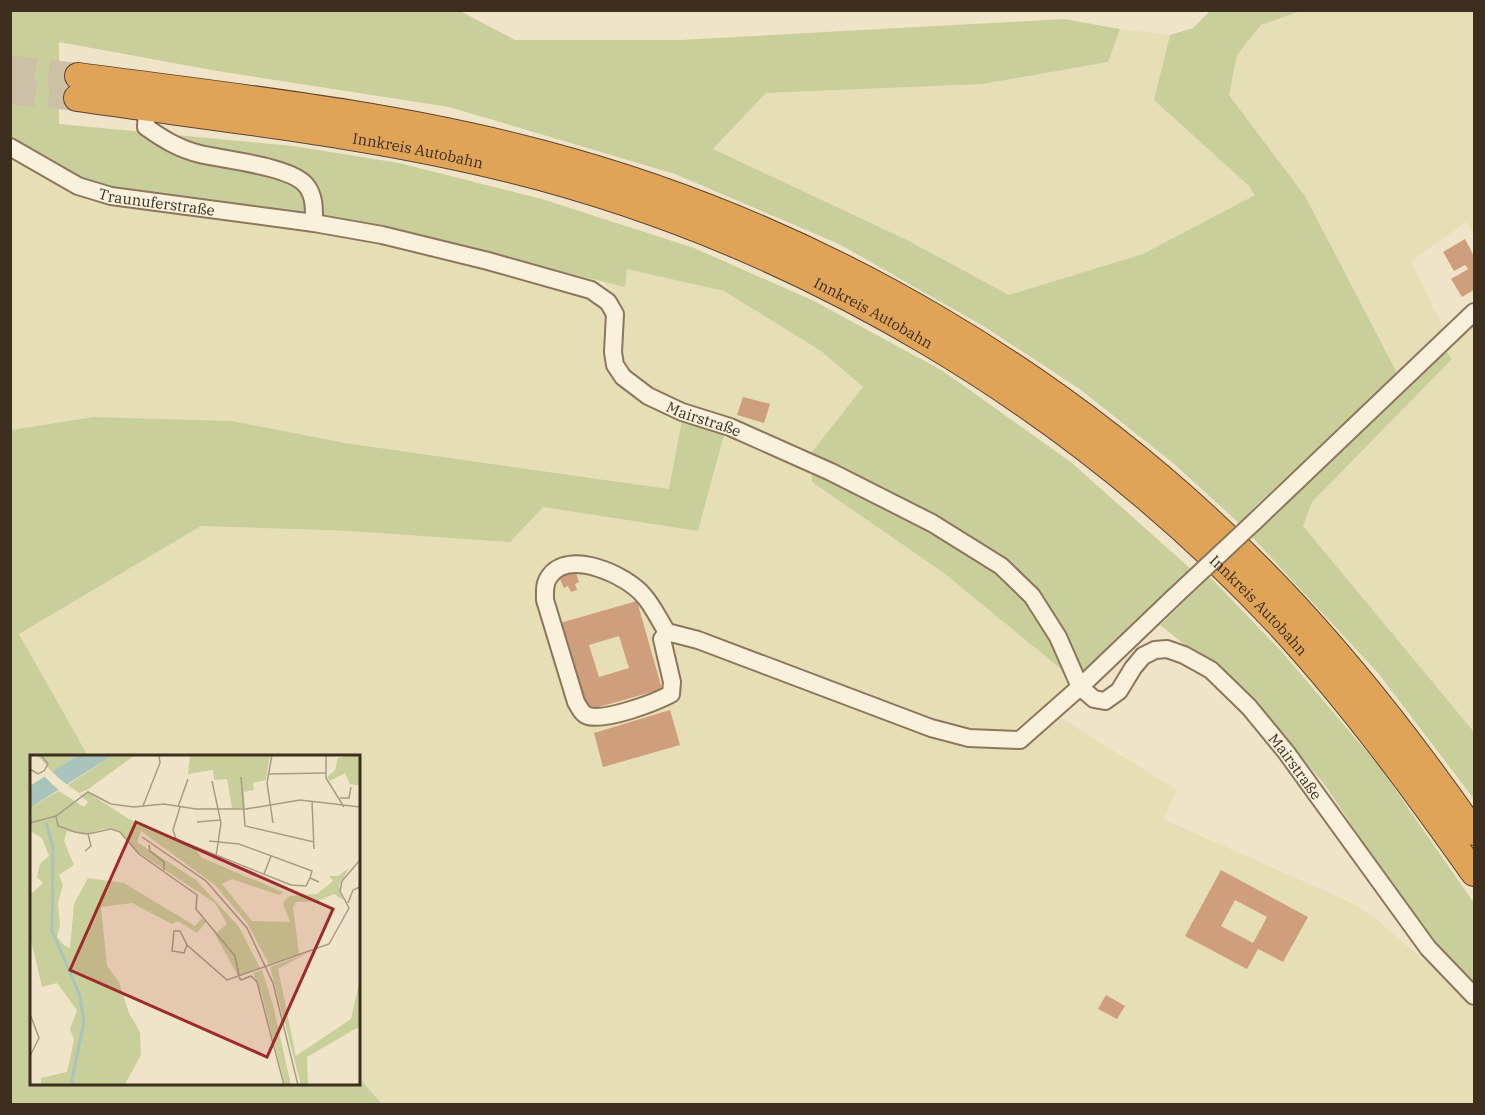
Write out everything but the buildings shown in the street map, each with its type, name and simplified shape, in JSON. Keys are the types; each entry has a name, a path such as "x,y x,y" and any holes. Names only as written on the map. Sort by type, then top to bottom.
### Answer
{"highway":[{"name":"Innkreis Autobahn","path":"1474,832 1397,726 1355,674 1276,585 1226,536 1136,457 1082,416 998,356 899,298 800,247 734,218 620,176 544,154 408,122 77,87 147,108 390,144 504,168 556,182 697,229 772,261 896,324 951,356 1053,424 1110,467 1200,545 1249,593 1321,671 1396,765 1474,873"}],"street":[{"path":"147,108 146,127 167,142 197,153 291,174 305,184 313,198 314,223"},
{"name":"Traunuferstraße","path":"10,147 78,186 111,196 314,223"},
{"name":"Mairstraße","path":"314,223 425,245 591,290 608,302 615,314 613,352 615,365 623,377 648,396 682,411 730,427 831,472 932,523 1001,566 1032,596 1058,637 1080,687 1094,699 1105,701 1119,692 1143,656 1155,650 1167,649 1184,655 1211,670 1249,707 1286,752 1428,948 1474,996"},
{"path":"666,632 662,639 672,682 671,694 605,716 588,716 582,712 576,702 545,600 545,583 550,574 566,565 587,564 624,579 644,596 666,632 698,640 931,728 969,738 1020,740 1080,687 1474,312"}],"shaded area":[{"path":"1301,11 1474,11 1474,233 1466,222 1411,261 1444,330 1398,375 1305,196 1229,95 1237,55 1261,25"},
{"path":"1120,29 1170,35 1154,100 1249,185 1255,195 1143,254 1009,295 713,149 766,93 983,84 1107,62"},
{"path":"11,154 78,193 381,240 563,288 600,302 606,313 604,352 617,380 682,420 669,489 345,443 232,421 93,417 11,430"},
{"path":"627,268 724,291 821,351 863,387 811,453 680,408 632,381 619,359 622,312 604,282 625,287"},
{"path":"1474,320 1474,732 1303,526 1312,502 1452,359 1445,350"},
{"path":"724,435 811,466 812,482 941,571 1077,682 1051,709 1064,720 1177,790 1163,819 1354,904 1377,920 1474,1003 1474,1104 382,1104 360,1079 360,755 87,755 19,634 201,526 350,531 543,507 698,531"}],"green space":[{"path":"10,11 460,11 515,40 681,40 1064,19 1120,29 1108,62 983,84 766,93 713,149 907,240 1009,295 1143,254 1255,195 1248,185 1154,100 1170,35 1193,28 1210,11 1301,11 1261,25 1237,55 1229,95 1305,196 1398,375 1255,506 1240,524 1173,463 1081,390 985,327 839,244 675,174 449,107 217,71 59,42 59,124 293,146 399,163 542,199 694,248 814,301 943,371 1072,463 1192,570 1077,682 941,571 812,482 811,453 863,387 821,351 724,291 627,269 625,287 495,255 99,187 52,162 11,136"},
{"path":"1445,350 1452,359 1312,502 1303,526 1474,732 1474,799 1378,673 1252,537"},
{"path":"93,417 232,421 345,443 669,489 682,420 724,435 698,531 543,507 510,542 350,531 201,526 19,634 87,755 30,755 30,1085 360,1085 360,1079 382,1104 11,1104 11,430"},
{"path":"1210,577 1282,652 1379,766 1474,903 1474,986 1413,917 1327,788 1282,733 1224,676 1160,625"}],"tunnel":[{"path":"10,68 78,76"},
{"path":"10,91 77,98"}]}
